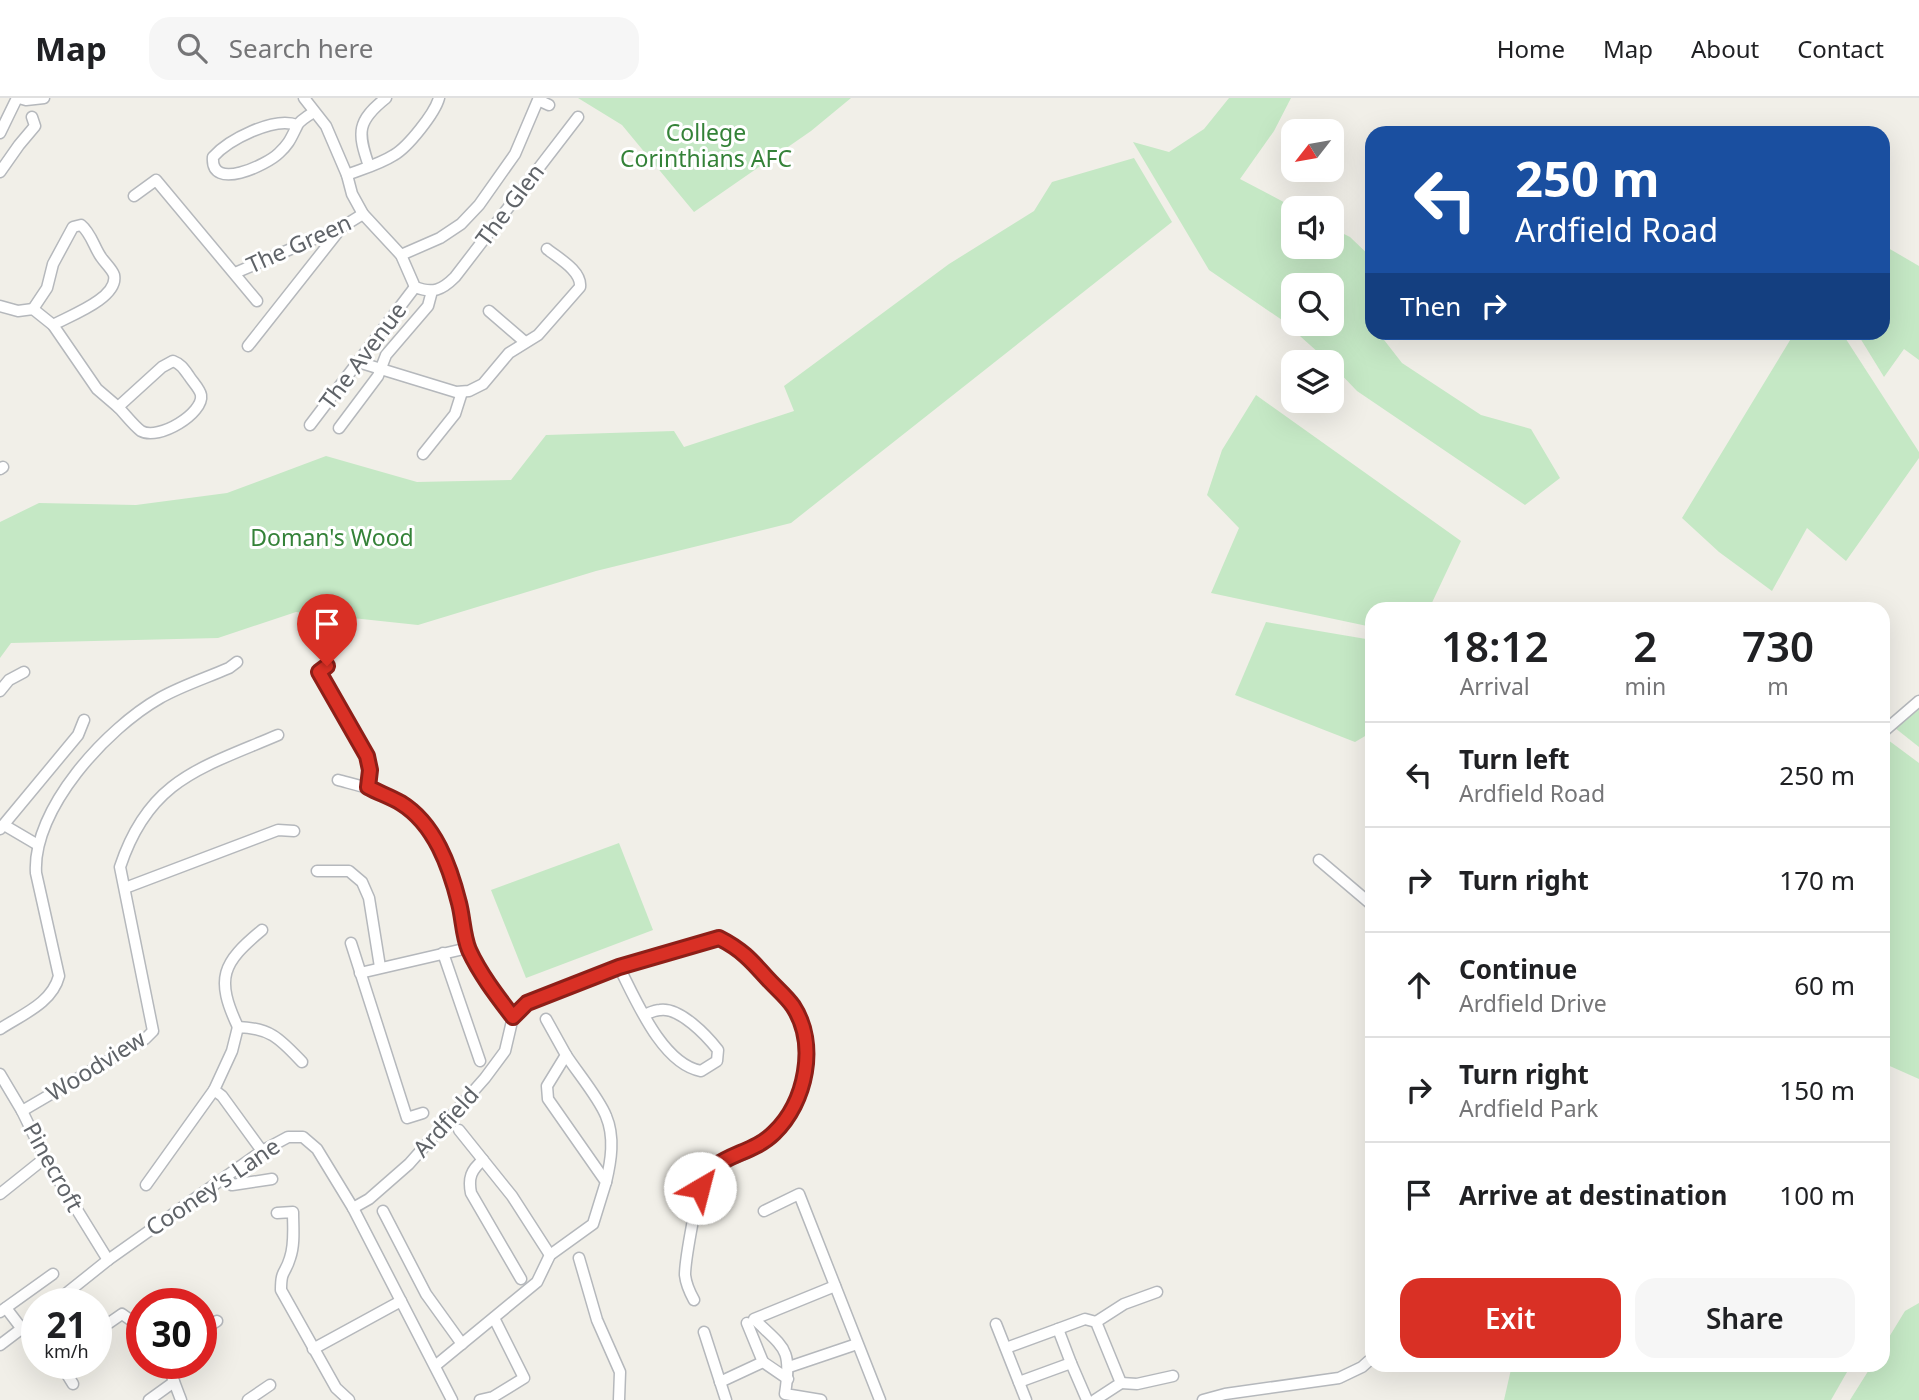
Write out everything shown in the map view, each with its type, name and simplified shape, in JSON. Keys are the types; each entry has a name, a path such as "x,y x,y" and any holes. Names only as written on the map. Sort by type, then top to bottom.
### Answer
{"street":[{"path":"0,133 18,98 44,98"},
{"path":"304,98 326,126 352,194 363,214 401,255 415,287 436,291"},
{"path":"369,166 360,141 361,130 369,111 386,98"},
{"path":"347,176 393,156 402,149 421,127 439,98"},
{"path":"401,255 440,238 461,224 479,205 515,154 538,100 549,105"},
{"path":"297,125 284,122 239,137 213,157 214,170 230,176 277,155 293,138 297,125 314,112"},
{"path":"0,172 35,126 32,117"},
{"name":"The Glen","path":"339,428 378,376 386,355 428,306 436,291 455,277 578,117"},
{"path":"134,195 156,180 257,301"},
{"name":"The Green","path":"235,273 342,227 363,214"},
{"path":"33,309 47,288 53,264 73,227 81,225 114,276 113,283 109,294 53,325"},
{"path":"248,346 342,227"},
{"path":"358,362 456,392 469,391 482,384 509,353 538,335 580,287 581,281 577,274 547,248"},
{"name":"The Avenue","path":"310,425 415,287"},
{"path":"0,306 19,311 33,309 53,325 97,389 141,430 152,434 171,429 195,409 201,394 181,364 173,361 162,366 118,407"},
{"path":"489,311 525,342"},
{"path":"423,454 455,414 462,391"},
{"path":"0,1029 46,1000 55,990 59,976 36,873 35,857 49,818 63,792 104,742 160,698 237,662"},
{"path":"327,666 319,672 367,756 370,770 368,787"},
{"path":"0,691 9,680 24,671"},
{"path":"1890,726 1919,701"},
{"path":"38,845 2,827 78,734 85,720"},
{"path":"278,735 190,773 166,791 142,818 128,843 120,867 125,888 278,830 294,831"},
{"path":"338,780 368,787 403,804 434,838 452,874 468,948 487,981 513,1017 527,1003 619,967 719,938 738,948 792,1004 804,1030 806,1066 803,1080 788,1118 774,1134 762,1143 712,1167 702,1181 685,1271 686,1285 694,1300"},
{"path":"1319,860 1365,899"},
{"path":"317,871 349,871 362,883 369,898 380,967"},
{"name":"Woodview","path":"22,1111 145,1039 153,1031 125,888"},
{"path":"146,1185 214,1090 232,1051 238,1027 225,994 225,979 238,950 262,930"},
{"path":"351,943 408,1118 423,1113"},
{"path":"360,973 468,948"},
{"path":"443,953 480,1061"},
{"path":"619,967 644,1015 674,1057 689,1069 701,1072 717,1061 718,1050 703,1031 677,1014 663,1009 644,1015"},
{"name":"Ardfield","path":"353,1208 369,1199 409,1164 485,1078 505,1051 513,1017"},
{"path":"435,1366 537,1282 550,1255 593,1224 611,1161 606,1116 546,1019"},
{"path":"238,1027 258,1027 278,1037 302,1062"},
{"path":"566,1055 547,1086 548,1099 606,1182"},
{"name":"Pinecroft","path":"0,1074 45,1158 108,1260"},
{"path":"214,1090 222,1096 262,1152"},
{"path":"459,1130 512,1196 550,1255"},
{"name":"Cooney's Lane","path":"73,1288 108,1260 281,1139 303,1137 317,1149 353,1208 452,1400"},
{"path":"0,1194 45,1158"},
{"path":"484,1160 471,1173 471,1194 521,1279"},
{"path":"227,1177 232,1185 272,1179"},
{"path":"764,1211 799,1194 880,1400"},
{"path":"383,1211 426,1294 462,1343"},
{"path":"277,1213 293,1212 293,1247 290,1261 281,1274 281,1290 336,1388 349,1400"},
{"path":"579,1258 597,1320 620,1372 619,1400"},
{"path":"21,1328 3,1310 53,1274"},
{"path":"821,1400 785,1394 789,1367 785,1349 754,1319 835,1286"},
{"path":"1096,1322 1124,1304 1157,1292"},
{"path":"313,1349 401,1301"},
{"path":"476,1397 493,1397 524,1378 494,1318"},
{"path":"1006,1348 1085,1318 1096,1322 1121,1382"},
{"path":"747,1323 763,1362 788,1378"},
{"path":"996,1324 1026,1400"},
{"path":"1058,1328 1087,1400"},
{"path":"0,1345 21,1330"},
{"path":"704,1332 726,1400"},
{"path":"789,1367 858,1344"},
{"path":"720,1382 763,1362"},
{"path":"1019,1382 1072,1363"},
{"path":"1203,1400 1225,1394 1339,1378 1365,1364"},
{"path":"1095,1400 1121,1382 1137,1384 1173,1376"},
{"path":"70,1379 73,1384"},
{"path":"173,1379 181,1400"},
{"path":"149,1400 174,1382"},
{"path":"248,1400 270,1385"}],"green space":[{"name":"College Corinthians AFC","path":"578,98 851,98 811,131 694,212 622,125"},
{"path":"1229,98 1291,98 1274,131 1240,179 1281,201 1281,259 1344,259 1344,234 1350,237 1365,251 1365,340 1384,340 1402,363 1481,415 1531,429 1560,478 1525,505 1357,391 1344,377 1344,350 1316,350 1300,336 1344,336 1344,273 1281,273 1281,319 1209,270 1133,142 1169,152 1204,129"},
{"name":"Doman's Wood","path":"1134,158 1172,222 791,523 596,571 418,625 296,612 218,638 11,643 0,658 0,522 39,503 136,505 227,493 326,456 417,482 511,480 546,435 674,431 684,447 794,411 784,386 949,264 1034,211 1052,182"},
{"path":"1890,249 1919,266 1919,360 1904,349 1884,377 1861,340 1890,340"},
{"path":"1790,340 1847,340 1919,452 1919,458 1846,561 1807,528 1772,591 1719,552 1682,518"},
{"path":"1256,395 1461,541 1432,602 1365,602 1365,626 1211,593 1239,528 1207,495 1222,450"},
{"path":"1266,622 1365,639 1365,736 1355,742 1235,695"},
{"path":"1919,707 1919,747 1895,728"},
{"path":"1890,741 1919,763 1919,1079 1890,1066"},
{"path":"619,843 653,930 526,978 491,890"},
{"path":"1919,1303 1919,1400 1850,1400 1868,1372 1890,1372 1890,1336 1905,1311"},
{"path":"1510,1372 1847,1372 1831,1400 1504,1400"}],"route":[{"path":"327,666 319,672 367,756 370,770 368,787 403,804 434,838 452,874 468,948 487,981 513,1017 527,1003 619,967 719,938 738,948 792,1004 804,1030 806,1066 788,1118 762,1143 712,1167 705,1175 700,1188"}]}
